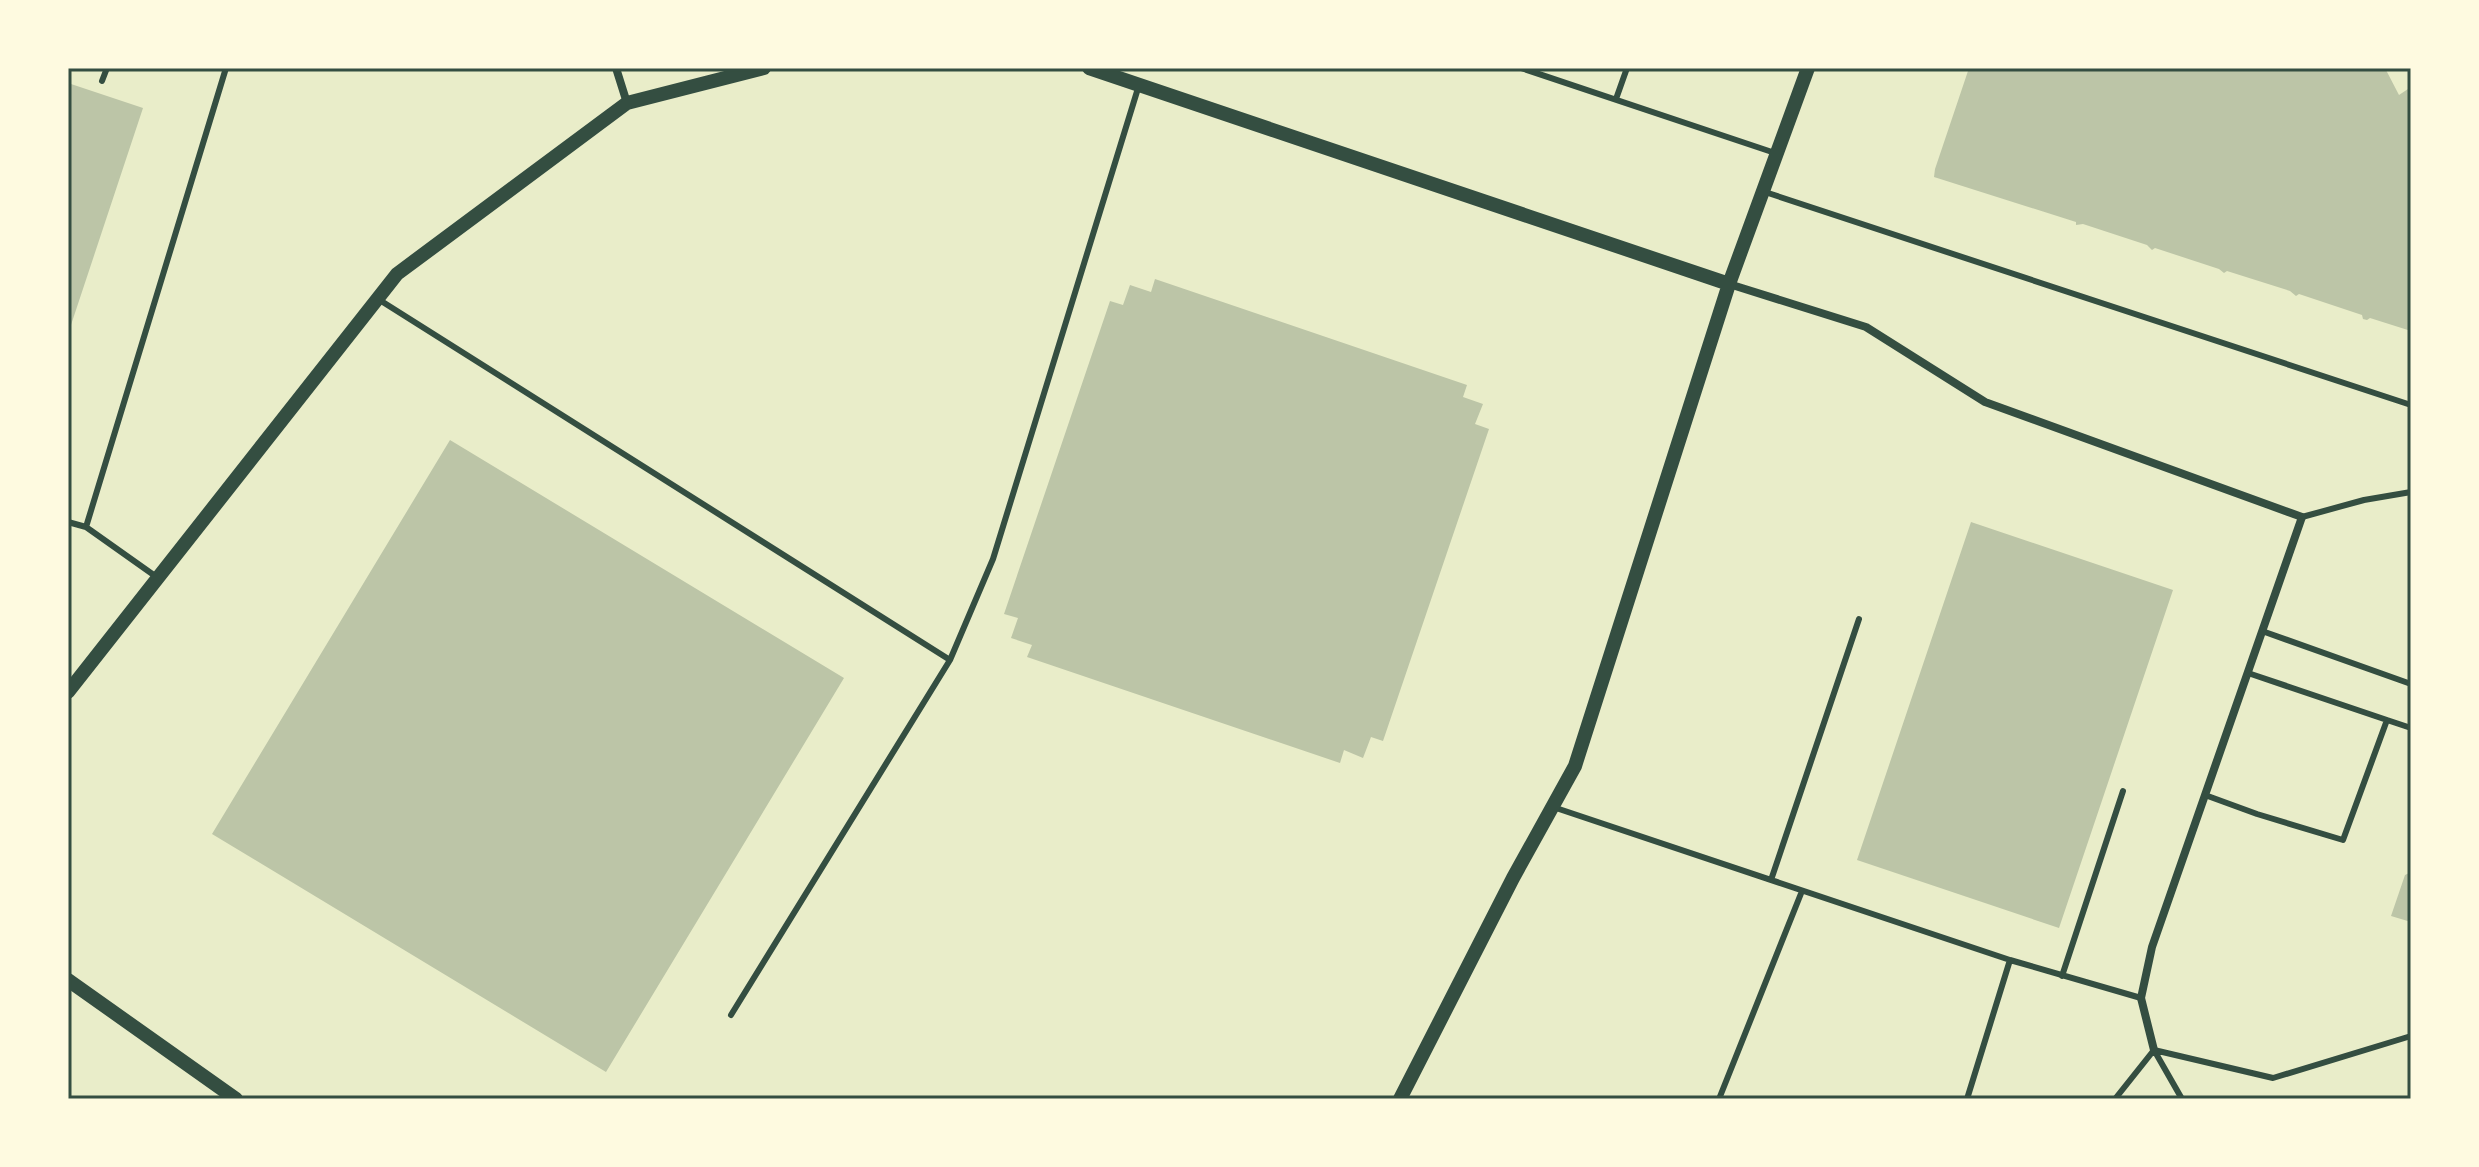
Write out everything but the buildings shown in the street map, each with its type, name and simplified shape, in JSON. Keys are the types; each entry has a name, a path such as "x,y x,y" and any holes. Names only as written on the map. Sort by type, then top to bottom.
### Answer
{"street":[{"path":"616,68 627,103"},
{"path":"68,692 397,274 627,103 764,68"},
{"path":"1089,68 1729,284 1866,327 1985,402 2302,517 2152,947 2141,998 2154,1050"},
{"path":"1400,1099 1513,878 1575,766 1729,284 1808,68"},
{"path":"68,980 236,1099"}],"lane":[{"path":"102,81 107,68"},
{"path":"86,527 226,68"},
{"path":"1521,68 1777,154"},
{"path":"1616,99 1627,68"},
{"path":"731,1015 950,660 993,559 1139,85"},
{"path":"1764,191 2411,405"},
{"path":"378,299 950,660"},
{"path":"2302,517 2364,500 2411,492"},
{"path":"68,522 86,527 158,578"},
{"path":"1771,880 1859,619"},
{"path":"2262,631 2411,684"},
{"path":"2248,673 2411,728"},
{"path":"2205,795 2343,840 2387,720"},
{"path":"2062,976 2123,791"},
{"path":"1553,807 2010,960 2141,998"},
{"path":"1719,1099 1802,891"},
{"path":"1967,1099 2010,960"},
{"path":"2154,1050 2273,1078 2411,1036"},
{"path":"2115,1099 2154,1050"},
{"path":"2154,1050 2182,1099"}]}
